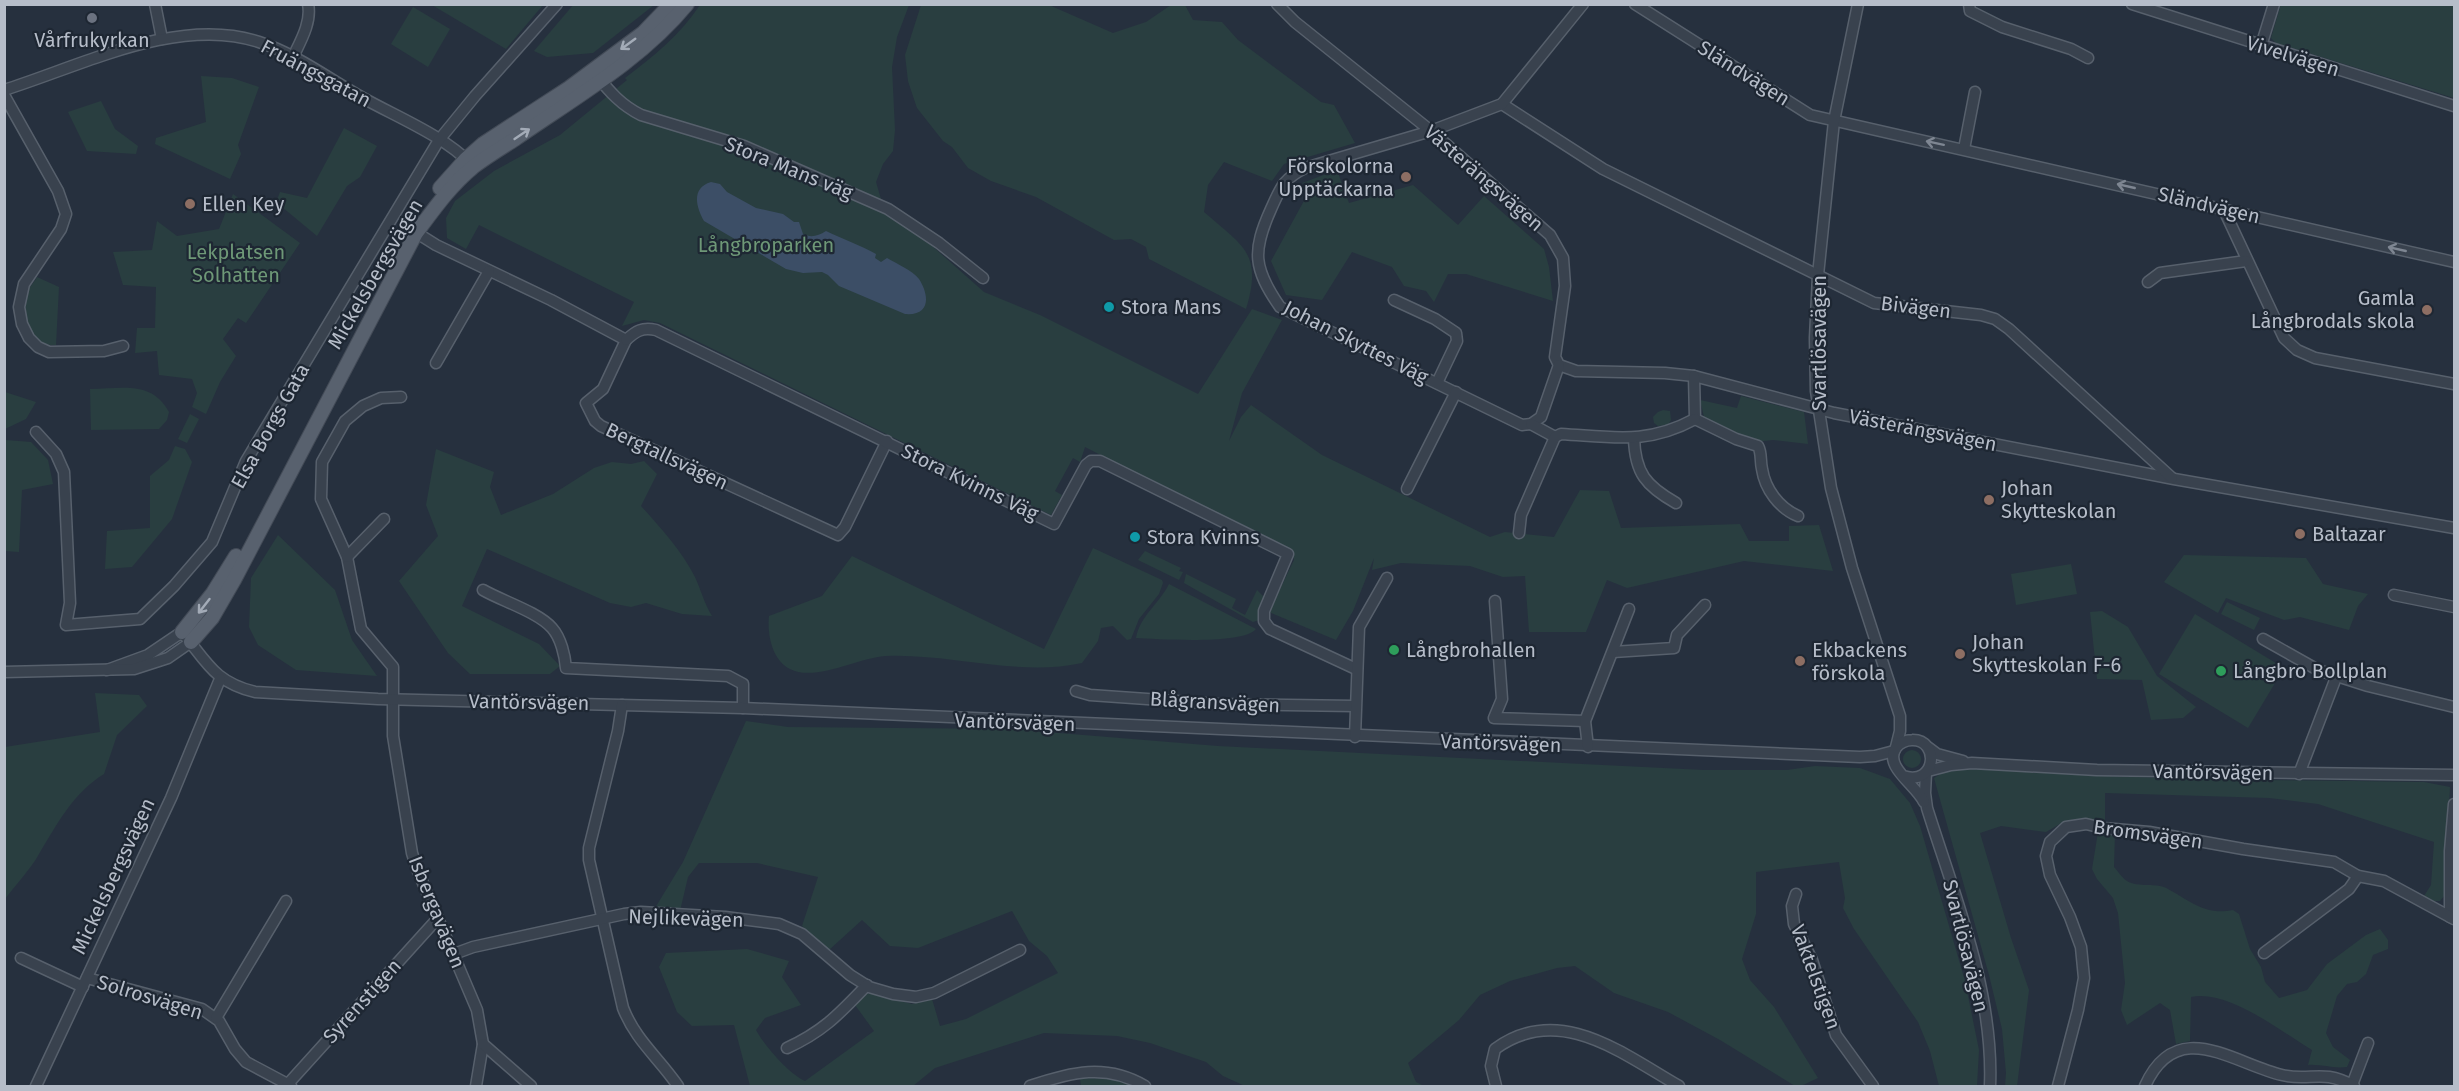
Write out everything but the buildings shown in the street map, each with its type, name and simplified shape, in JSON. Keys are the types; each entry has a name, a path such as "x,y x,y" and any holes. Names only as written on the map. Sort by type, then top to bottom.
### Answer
{"main road":[{"name":"Mickelsbergsvägen","path":"597,75 671,4"},
{"name":"Mickelsbergsvägen","path":"186,637 229,570 438,189 470,163 483,144 651,42 687,4"}],"street":[{"path":"155,4 162,39"},
{"path":"292,57 303,37 308,4"},
{"path":"439,140 557,4"},
{"name":"Västerängsvägen","path":"1277,4 1295,22 1431,131 1550,236 1563,258 1565,286 1555,357 1559,365 1576,371 1694,376 1818,409 2174,479 2454,528"},
{"path":"1502,104 1583,4"},
{"name":"Sländvägen","path":"1635,4 1810,115 2454,261"},
{"name":"Svartlösavägen","path":"1858,4 1834,121 1818,275 1815,338 1818,409 1834,499 1852,568 1898,709 1909,729 1927,746"},
{"path":"1969,4 1970,11 2002,27 2071,49 2088,58"},
{"name":"Vivelvägen","path":"2132,4 2454,106"},
{"path":"2261,46 2274,4"},
{"name":"Fruängsgatan","path":"4,92 162,39 209,34 233,35 260,42 292,57 439,140 470,163"},
{"name":"Stora Mans väg","path":"597,75 626,108 641,115 744,147 888,209 939,243 983,278"},
{"path":"4,92 58,191 66,213 60,229 24,284 19,307 22,324 29,338 38,348 49,352 104,351 123,346"},
{"path":"1964,149 1975,92"},
{"name":"Johan Skyttes Väg","path":"1502,104 1431,131 1305,168 1293,174 1283,182 1262,230 1257,246 1259,265 1265,285 1280,307 1522,425 1531,424 1555,437"},
{"name":"Bivägen","path":"1502,104 1603,169 1874,303 1995,318 2174,479"},
{"name":"Elsa Borgs Gata","path":"36,432 49,444 64,472 70,603 66,625 140,619 174,586 212,542 246,461 439,140"},
{"path":"2223,208 2284,338 2297,350 2315,358 2454,384"},
{"path":"413,231 626,340"},
{"path":"2148,282 2160,273 2246,261"},
{"path":"436,363 489,271"},
{"path":"1394,300 1443,323 1456,333 1457,341 1437,383"},
{"name":"Stora Kvinns Väg","path":"626,340 637,331 647,328 656,330 1054,524 1086,465 1091,461 1100,461 1288,554 1264,611 1264,621 1270,629 1356,669"},
{"name":"Bergtallsvägen","path":"626,340 603,390 586,403 595,421 644,448 838,535 845,527 887,441"},
{"path":"1531,424 1540,417 1559,365"},
{"path":"1694,376 1695,419"},
{"path":"1407,489 1456,392"},
{"name":"Isbergavägen","path":"401,397 381,398 363,406 345,420 322,462 321,499 347,557 361,629 393,667 393,736 412,853 477,1010 483,1044 476,1086"},
{"path":"1519,533 1521,515 1555,437 1561,434 1634,438 1667,432 1695,419"},
{"path":"1695,419 1736,439 1758,446 1763,476 1773,497 1789,513 1798,516"},
{"path":"1634,438 1638,468 1652,488 1676,503"},
{"path":"347,557 384,519"},
{"path":"1355,736 1359,627 1387,578"},
{"path":"483,590 535,616 554,629 565,656 566,668 728,676 743,684 743,708"},
{"path":"2394,595 2454,607"},
{"path":"1496,601 1502,699 1494,718 1585,721"},
{"path":"1613,652 1674,648 1677,635 1705,604"},
{"path":"1588,747 1585,721 1629,609"},
{"path":"4,672 107,670 148,655 186,637"},
{"name":"Vantörsvägen","path":"186,637 220,679 238,688 255,692 392,699 743,708 1588,747 1860,757 1875,756 1895,749"},
{"path":"2263,639 2318,670 2368,686 2454,707"},
{"path":"2299,774 2337,675"},
{"name":"Mickelsbergsvägen","path":"36,1086 171,798 220,679"},
{"name":"Blågransvägen","path":"1076,691 1090,695 1218,704 1355,706"},
{"path":"622,705 618,731 589,848 592,876 623,1008 641,1042 678,1086"},
{"name":"Svartlösavägen","path":"1895,749 1900,731 1898,709"},
{"path":"1912,740 1927,746 1932,761 1927,772 1916,778 1900,774 1893,760 1895,749 1906,741 1912,740"},
{"name":"Vantörsvägen","path":"1927,746 1937,754 1972,763"},
{"name":"Vantörsvägen","path":"1860,757 1883,764 1900,774"},
{"name":"Vantörsvägen","path":"1927,772 1951,765 1972,763 2097,770 2454,775"},
{"name":"Svartlösavägen","path":"1927,772 1924,793 1927,808 1968,938 1980,987 1988,1035 1990,1086"},
{"name":"Svartlösavägen","path":"1900,774 1915,787 1927,808"},
{"path":"2452,918 2450,851 2454,804"},
{"name":"Bromsvägen","path":"2058,1086 2084,978 2081,947 2050,875 2046,856 2050,842 2066,827 2086,824 2103,828 2149,832 2334,862 2358,876 2384,881 2452,918"},
{"path":"2264,953 2349,889 2358,876"},
{"name":"Vaktelstigen","path":"1796,894 1792,906 1794,924 1812,960 1836,1035 1873,1086"},
{"path":"216,1018 286,901"},
{"name":"Nejlikevägen","path":"454,954 641,912 725,917 779,924 802,934 850,975 867,985 893,994 916,997 934,993 1020,950"},
{"name":"Syrenstigen","path":"289,1086 438,918"},
{"name":"Solrosvägen","path":"21,958 85,982 202,1009 216,1018 234,1049 246,1062 289,1086"},
{"path":"787,1048 833,1022 867,985"},
{"path":"1496,1086 1491,1066 1495,1049 1509,1039 1529,1033 1556,1030 1594,1037 1680,1086"},
{"path":"2145,1086 2150,1076 2166,1059 2182,1051 2196,1048 2223,1053 2280,1075 2326,1075 2353,1086 2368,1043"},
{"path":"483,1044 531,1086"},
{"path":"1030,1086 1072,1074 1095,1071 1129,1077 1145,1086"}],"green space":[{"path":"574,4 654,5 593,53 547,57 534,51"},
{"path":"2281,4 2454,5 2454,98 2276,43 2271,38"},
{"path":"432,5 543,5 506,49"},
{"name":"Långbroparken","path":"700,5 909,5 897,37 892,67 895,130 893,151 883,164 876,182 885,213 922,237 984,292 1040,315 1198,394 1252,309 1282,320 1242,393 1229,441 1241,417 1251,405 1322,455 1490,537 1505,532 1554,537 1580,490 1609,491 1621,528 1740,524 1749,541 1789,541 1789,526 1819,525 1833,571 1744,561 1627,588 1607,580 1586,632 1529,632 1525,576 1503,577 1470,566 1401,563 1372,570 1374,558 1353,611 1336,640 1269,612 1294,560 1293,553 1085,447 1080,462 1073,458 1055,491 1062,495 1051,515 660,323 644,320 622,326 634,302 479,225 466,249 447,238 446,218 455,201 494,171 560,135 627,80 625,78 666,44"},
{"path":"921,5 1049,5 1113,33 1146,22 1171,5 1185,5 1193,20 1222,22 1238,40 1321,102 1334,105 1355,143 1284,164 1272,181 1224,162 1208,185 1204,212 1239,243 1250,263 1251,290 1246,309 1149,259 1146,247 1131,239 1114,240 1036,197 991,181 968,168 917,108 908,81 905,55"},
{"path":"413,7 450,29 428,67 391,44"},
{"path":"201,76 232,78 259,87 238,145 241,154 230,179 155,144 156,138 206,122"},
{"path":"101,101 115,129 138,146 136,154 87,151 68,112"},
{"path":"344,128 377,146 360,177 347,186 317,236 276,202 280,192 307,198"},
{"path":"1337,170 1349,203 1413,185 1458,225 1484,196 1544,249 1549,267 1553,301 1466,274 1448,274 1434,302 1426,291 1404,286 1392,267 1352,252 1322,300 1286,295 1271,261 1311,188 1302,183"},
{"name":"Lekplatsen Solhatten","path":"233,194 300,243 246,323 238,318 223,339 236,356 220,382 206,414 192,407 197,393 192,379 159,375 157,351 135,353 137,328 155,328 156,287 123,285 113,252 152,250 157,221 177,236 219,229"},
{"path":"37,277 59,287 56,345 44,344 36,340 26,322 24,307 26,294"},
{"path":"135,388 145,391 162,402 169,412 167,420 159,429 91,430 90,389"},
{"path":"5,392 36,402 26,419 5,429"},
{"path":"1741,396 1804,412 1808,444 1773,440 1755,442 1704,417 1700,400 1737,408"},
{"path":"1663,410 1670,411 1671,420 1668,425 1658,426 1654,423 1653,417"},
{"path":"190,414 199,419 187,443 178,439"},
{"path":"6,440 31,442 48,460 53,484 22,490 19,552 5,551"},
{"path":"175,446 185,449 192,462 172,519 132,567 105,569 107,531 150,528 150,476 169,460"},
{"path":"436,449 494,472 490,487 501,515 553,494 594,468 612,462 631,464 644,461 657,474 641,506 684,558 712,616 682,614 646,603 631,607 610,603 487,549 462,606 539,644 560,666 550,674 470,674 448,653 399,581 438,536 426,505"},
{"path":"278,535 335,590 352,640 377,676 296,670 258,645 249,627 251,578"},
{"path":"1093,548 1162,580 1163,583 1159,594 1139,619 1131,639 1127,640 1113,626 1101,628 1098,641 1082,663 1058,667 1033,667 910,656 885,656 812,673 800,672 784,665 772,646 769,616 822,596 852,556 1044,649"},
{"path":"1145,551 1181,568 1179,571 1183,572 1179,580 1138,560"},
{"path":"2184,555 2306,558 2323,584 2368,594 2358,606 2349,630 2300,617 2284,620 2226,598 2218,613 2164,582"},
{"path":"2071,564 2077,594 2016,605 2011,574"},
{"path":"1186,574 1236,599 1232,608 1245,615 1257,590 1264,597 1259,610 1259,620 1253,622 1184,583"},
{"path":"1169,584 1256,629 1248,634 1218,639 1136,638 1141,623"},
{"path":"2227,602 2260,618 2254,630 2221,614"},
{"path":"2102,611 2128,627 2157,676 2196,707 2183,718 2151,720 2142,680 2097,679 2090,612"},
{"name":"Långbro Bollplan","path":"2195,614 2284,668 2248,728 2159,674"},
{"path":"95,693 139,695 147,706 117,735 104,774 93,781 75,799 31,866 5,899 5,747 100,732"},
{"path":"746,721 788,727 1010,729 1218,746 1704,770 1787,770 1815,766 1860,768 1890,779 1910,803 1920,826 1965,981 1979,1050 1977,1086 1939,1086 1930,1051 1918,1022 1854,929 1843,908 1845,898 1839,862 1756,872 1756,914 1742,959 1750,980 1774,1007 1818,1078 1801,1086 1795,1086 1720,1040 1668,1012 1614,993 1575,966 1557,968 1510,981 1480,995 1459,1020 1408,1063 1416,1082 1424,1086 1245,1086 1223,1076 1206,1062 1150,1043 1117,1036 1044,1033 935,1068 913,1086 750,1086 734,1025 692,1026 677,1012 659,967 666,953 747,949 789,961 782,977 801,1005 765,1018 756,1030 778,1058 805,1081 874,1031 855,1005 864,995 872,993 912,1004 932,999 940,1026 966,1019 1058,973 1047,956 1029,941 1012,911 918,948 890,946 862,920 829,950 802,926 818,877 757,863 699,863 688,877 680,911 655,908 683,862"},
{"path":"1912,750 1918,753 1921,759 1918,765 1912,768 1906,765 1903,759 1906,753"},
{"path":"1971,768 2141,777 2424,782 2450,787 2445,895 2440,901 2424,896 2431,885 2434,842 2318,804 2269,798 2105,793 2105,824 2092,819 2078,819 2065,821 2046,832 2001,826 1980,833 2029,990 2017,1086 2005,1086 2002,1029 1934,778 1948,769"},
{"path":"2098,832 2115,833 2114,867 2127,881 2164,887 2206,909 2233,910 2239,914 2250,949 2261,967 2265,982 2279,998 2307,990 2327,964 2366,935 2380,929 2388,940 2388,949 2373,955 2366,974 2357,982 2347,984 2337,996 2326,1033 2333,1047 2350,1060 2347,1067 2308,1065 2312,1050 2253,1013 2221,999 2206,996 2191,997 2190,1041 2176,1044 2170,1010 2160,1003 2127,1025 2121,1010 2125,983 2118,913 2113,898 2097,879 2092,869"},
{"path":"1080,1078 1118,1079 1132,1086 1081,1086"}],"water":[{"path":"711,182 720,184 727,192 756,208 783,214 794,222 799,222 803,234 814,236 826,231 876,254 875,258 881,262 887,258 904,267 923,285 926,298 923,308 913,314 905,314 839,286 822,272 803,273 786,269 704,221 697,198 700,189"}],"place":[{"name":"Vårfrukyrkan","path":"92,18"},
{"name":"Förskolorna Upptäckarna","path":"1406,177"},
{"name":"Ellen Key","path":"190,204"},
{"name":"Stora Mans","path":"1109,307"},
{"name":"Gamla Långbrodals skola","path":"2427,310"},
{"name":"Johan Skytteskolan","path":"1989,500"},
{"name":"Baltazar","path":"2300,534"},
{"name":"Stora Kvinns","path":"1135,537"},
{"name":"Långbrohallen","path":"1394,650"},
{"name":"Johan Skytteskolan F-6","path":"1960,654"},
{"name":"Ekbackens förskola","path":"1800,661"},
{"name":"Långbro Bollplan","path":"2221,671"}]}
